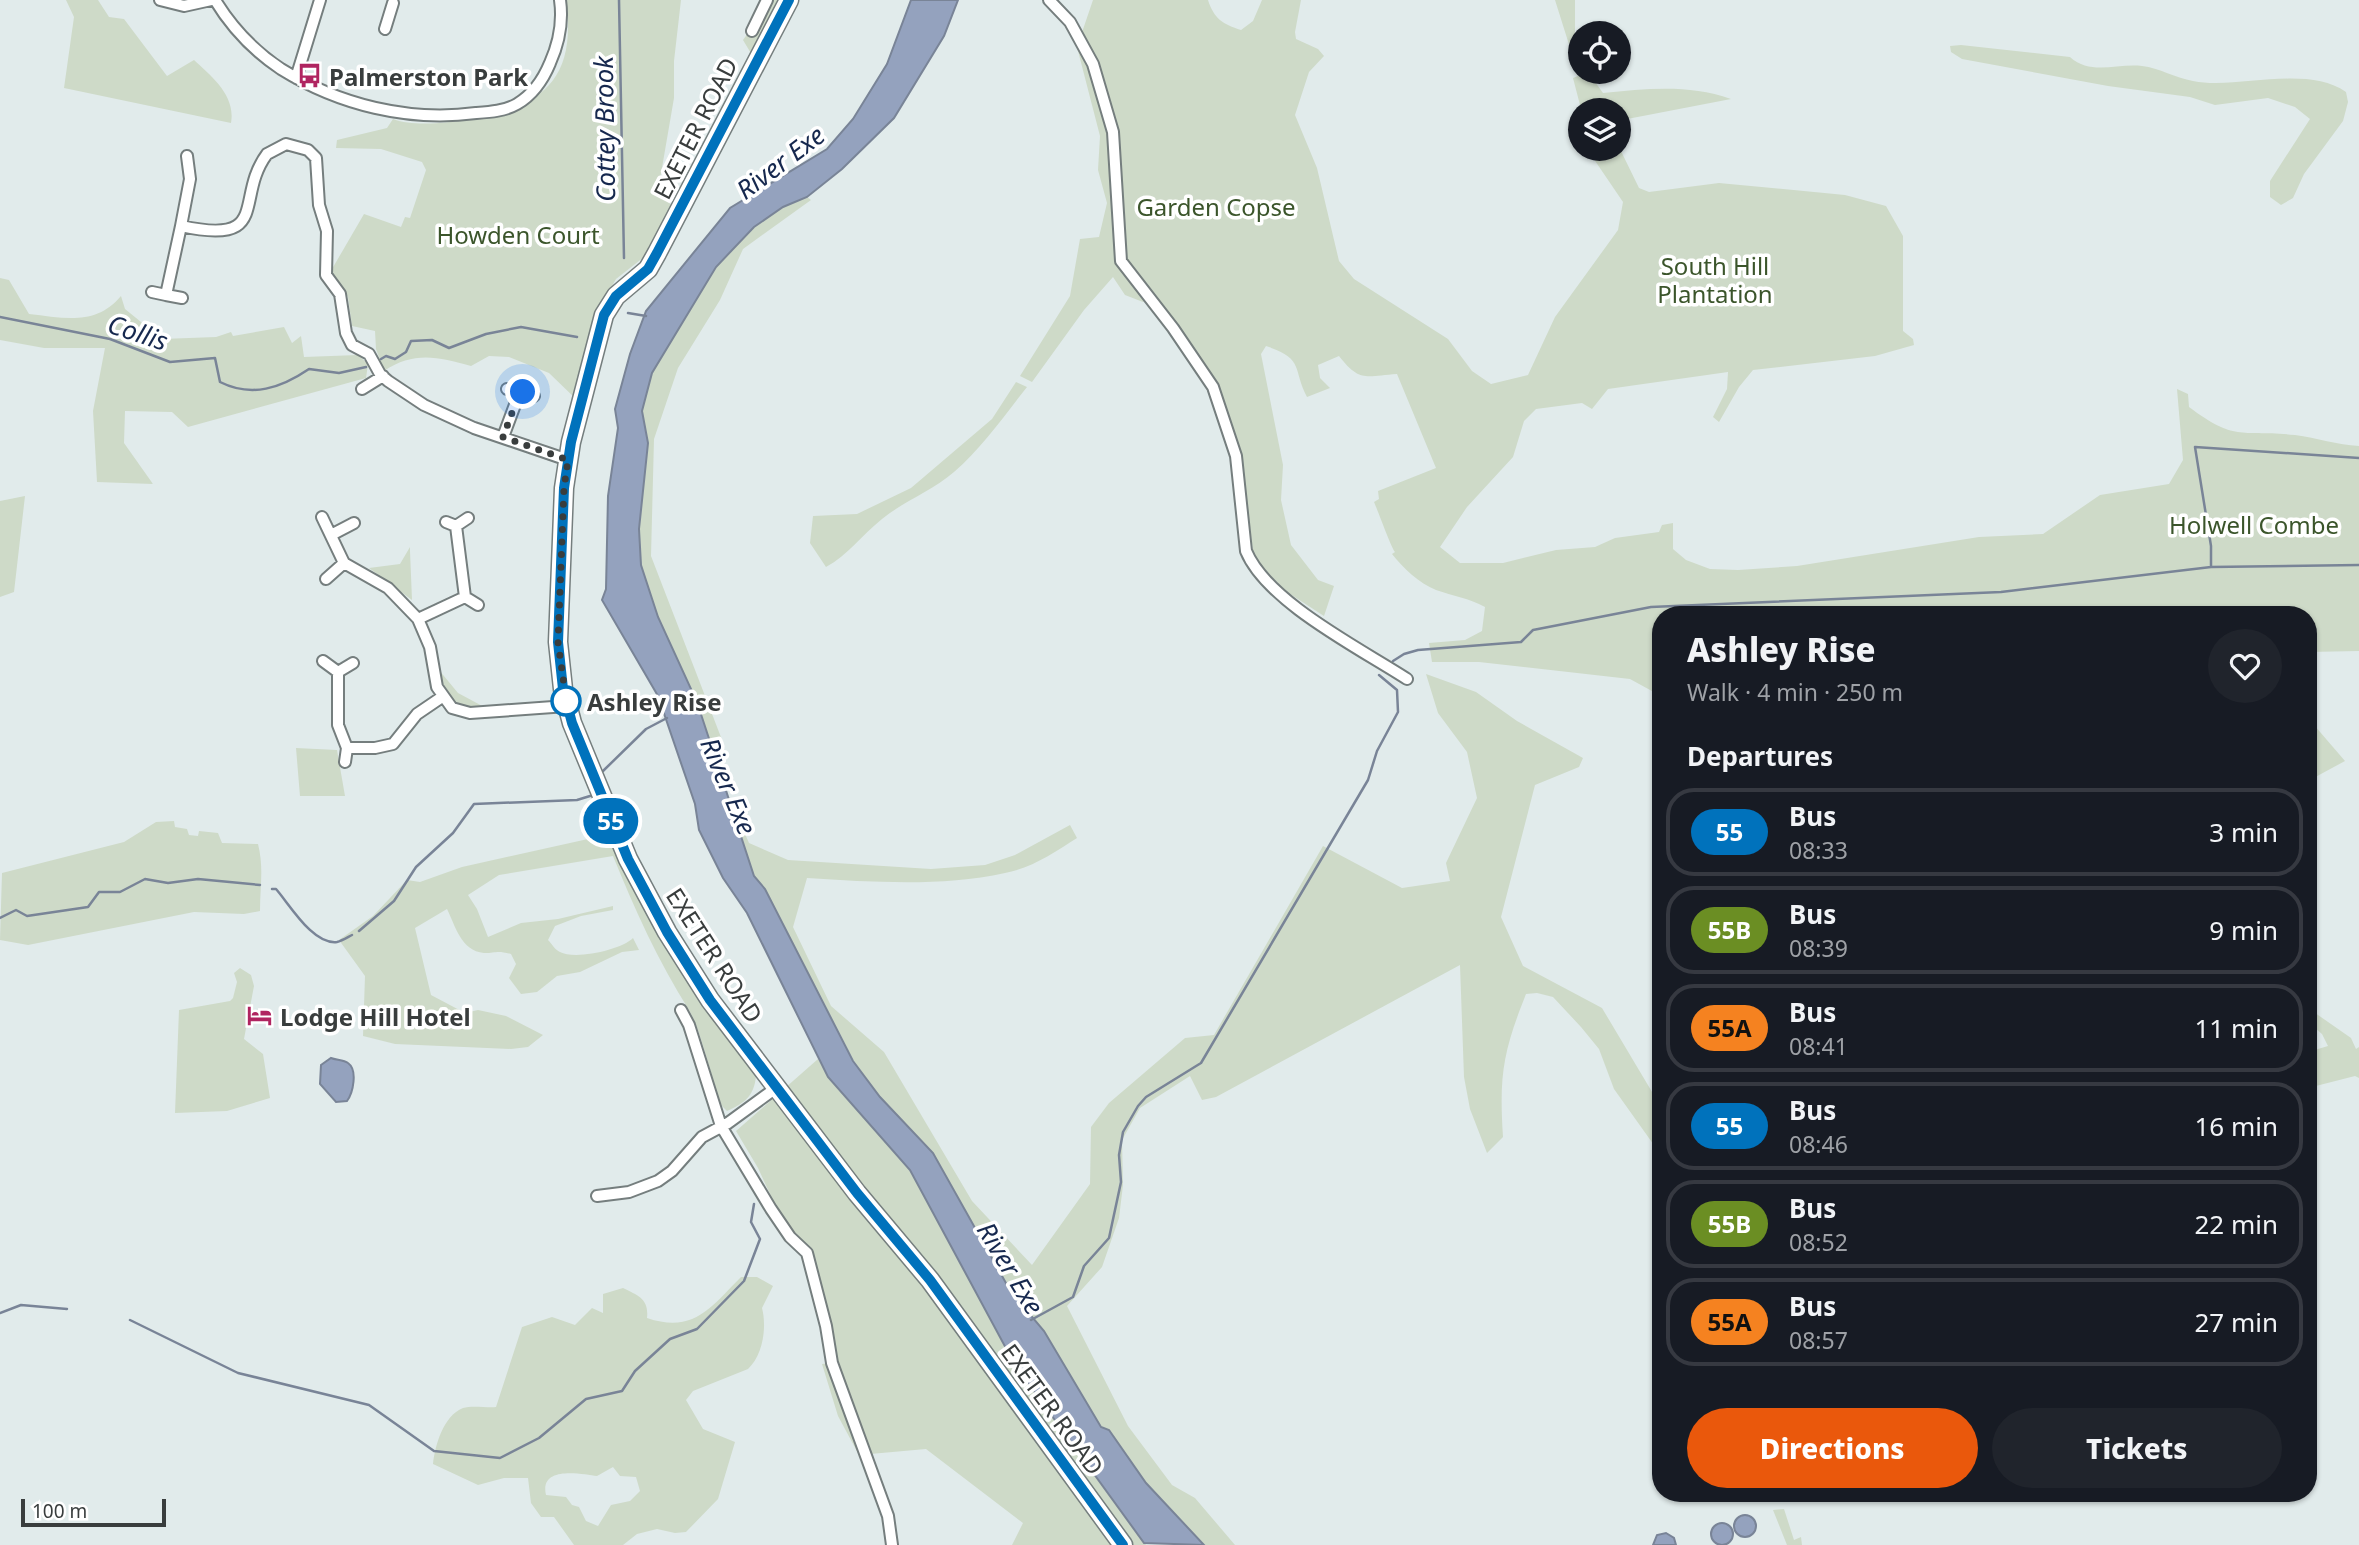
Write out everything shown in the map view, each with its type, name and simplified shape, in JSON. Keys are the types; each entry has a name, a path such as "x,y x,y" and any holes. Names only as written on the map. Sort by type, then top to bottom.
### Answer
{"main road":[{"name":"EXETER ROAD","path":"789,0 664,242 640,277 620,293 604,315 597,334 564,488 558,642 567,706 613,828 642,888 710,1000 857,1193 930,1280 1123,1545"}],"street":[{"path":"160,0 184,6 213,0 236,30 269,61 296,78 349,100 391,112 439,116 500,110 526,98 542,79 558,40 560,0"},
{"path":"296,78 320,0"},
{"path":"752,31 767,0"},
{"path":"1049,0 1070,22 1093,64 1113,132 1121,261 1173,328 1213,387 1237,456 1246,551 1263,578 1289,601 1407,679"},
{"path":"385,29 393,1"},
{"path":"181,226 215,233 234,227 248,211 267,154 286,144 308,150 318,164 319,205 327,231 326,275 340,294 348,340 369,354 383,376 436,411 474,428 568,460"},
{"path":"166,295 190,178 187,156"},
{"path":"152,292 182,298"},
{"path":"362,389 383,376"},
{"path":"507,389 534,396"},
{"path":"503,437 519,394"},
{"path":"322,517 344,563 388,588 418,619 430,647 434,676 442,697 452,708 470,713 567,706"},
{"path":"468,518 451,524 465,597 478,605"},
{"path":"331,534 354,523"},
{"path":"326,579 344,563"},
{"path":"418,619 465,597"},
{"path":"323,661 338,671"},
{"path":"338,671 353,663"},
{"path":"338,671 338,725 347,748 345,762"},
{"path":"347,748 393,744 417,714 442,697"},
{"path":"681,1010 689,1025 721,1126 771,1209 790,1237 807,1253 832,1363 888,1516 892,1545"},
{"path":"597,1196 629,1192 658,1181 672,1171 702,1137 776,1088"}],"green space":[{"path":"66,0 98,0 109,17 124,19 167,76 194,60 226,95 232,113 231,123 64,88 74,17"},
{"name":"Howden Court","path":"566,0 681,0 674,61 674,98 658,191 673,207 653,250 616,279 600,307 577,400 549,373 509,357 489,356 471,366 437,358 416,358 384,371 376,349 375,331 352,326 348,297 333,277 332,269 364,214 401,227 405,217 410,218 426,170 422,162 381,149 336,148 337,140 387,128 393,119 420,124 441,123 495,114 535,97 549,85 560,69 566,50 568,27"},
{"path":"772,0 783,0 752,55 743,40 748,33 755,34"},
{"path":"1093,0 1208,0 1220,20 1241,30 1253,21 1262,0 1301,0 1296,39 1318,49 1324,56 1309,72 1295,115 1317,168 1339,261 1354,279 1448,339 1472,371 1491,384 1528,375 1555,317 1618,230 1623,202 1595,161 1626,161 1639,188 1649,192 1719,183 1845,195 1886,206 1903,236 1903,331 1913,339 1914,345 1875,356 1753,370 1739,387 1719,422 1713,417 1727,389 1728,372 1608,389 1592,409 1582,403 1536,409 1524,421 1513,457 1467,507 1440,547 1460,563 1503,563 1556,550 1595,547 1615,538 1659,532 1662,525 1673,523 1673,549 1686,560 1710,569 1738,570 1797,566 1979,537 2043,534 2100,495 2169,484 2183,460 2177,389 2188,394 2189,407 2229,430 2295,435 2359,446 2359,651 2317,652 2317,606 1652,606 1652,691 1630,679 1479,662 1432,662 1429,643 1465,640 1482,631 1485,607 1430,587 1412,575 1392,554 1395,552 1374,502 1379,499 1378,491 1436,468 1397,374 1364,376 1346,365 1339,356 1318,365 1320,378 1330,388 1307,397 1296,366 1287,355 1266,346 1261,354 1283,465 1281,500 1291,545 1318,580 1334,586 1324,616 1287,592 1254,559 1241,454 1220,392 1155,295 1143,302 1125,295 1113,277 1084,310 1032,382 1020,376 1070,296 1080,239 1099,237 1107,203 1098,170 1100,136 1077,47"},
{"path":"1555,0 1575,0 1575,21 1568,21 1568,41"},
{"path":"1950,46 2070,57 2078,63 2095,67 2142,66 2187,80 2210,83 2271,79 2311,80 2330,84 2346,92 2348,102 2343,121 2304,174 2293,198 2281,205 2270,197 2270,181 2310,119 2295,107 2268,98 2215,105 2190,97 2108,86 1962,59 1951,52"},
{"path":"1575,84 1597,84 1603,93 1683,89 1731,99 1631,118 1631,98 1578,98"},
{"path":"807,197 811,200 743,249 720,300 678,368 654,439 651,556 724,745 724,784 697,702 658,617 641,565 639,529 648,443 642,411 652,373 714,269 754,227 783,207"},
{"path":"0,278 9,280 29,314 67,318 90,316 111,306 121,296 125,309 162,339 216,337 231,332 233,336 284,327 292,343 301,336 304,357 358,355 368,364 366,378 188,427 172,412 125,411 124,443 153,484 97,482 93,411 105,348 44,348 0,340"},
{"path":"1016,382 1027,387 964,463 945,479 882,519 841,557 826,567 810,543 813,516 857,514 911,488 992,419"},
{"path":"25,496 14,592 0,597 0,501"},
{"path":"410,547 412,600 369,568 400,564"},
{"path":"439,670 458,693 486,708 467,707 453,700 444,688"},
{"path":"1426,674 1476,692 1517,721 1583,758 1579,767 1535,785 1501,917 1523,966 1602,1008 1652,1092 1652,1142 1614,1089 1599,1049 1553,997 1537,993 1526,994 1512,1032 1502,1080 1503,1137 1487,1153 1470,1109 1464,1077 1460,965 1216,1097 1202,1100 1190,1076 1140,1108 1122,1140 1123,1185 1119,1218 1102,1267 1067,1306 1128,1426 1172,1485 1195,1498 1235,1545 1204,1545 1146,1483 1109,1430 1101,1427 1044,1331 1011,1292 933,1153 880,1097 854,1061 765,889 754,876 726,791 749,843 788,860 931,869 985,865 1015,855 1070,825 1077,838 1052,854 1015,871 932,882 807,878 793,927 831,1006 884,1052 972,1201 1032,1265 1090,1184 1091,1127 1109,1103 1185,1038 1214,1035 1323,846 1402,888 1450,881 1446,863 1477,798 1467,752 1438,713"},
{"path":"2317,728 2345,761 2317,776"},
{"path":"296,748 337,750 345,796 300,796"},
{"path":"174,821 175,827 187,829 189,835 198,836 199,831 218,833 222,843 258,844 261,869 260,911 244,914 194,912 28,945 0,940 2,873 124,842 156,822"},
{"path":"597,837 612,843 673,958 756,1076 751,1094 744,1102 727,1111 722,1106 693,1019 648,935 613,856 499,875 468,895 477,909 488,937 521,923 558,919 613,906 613,910 581,916 555,926 548,940 558,951 576,955 598,953 633,938 639,950 622,952 580,972 557,976 537,992 521,994 509,978 516,964 511,954 484,953 470,948 460,936 447,909 415,928 431,995 465,1013 478,1010 506,1016 543,1035 528,1047 511,1049 395,1044 363,1036 365,976 339,940 373,916 407,880 420,882 462,867"},
{"path":"240,968 251,975 254,986 244,1039 263,1054 270,1098 227,1111 175,1113 179,1010 230,1001 237,982 234,973"},
{"path":"2317,1014 2351,1038 2356,1049 2359,1047 2359,1078 2355,1076 2317,1086 2317,1049 2328,1046 2317,1030"},
{"path":"818,1059 833,1083 910,1170 1015,1365 1146,1545 1012,1545 1023,1523 926,1449 859,1455 838,1416 822,1364 831,1363 807,1253 790,1237 758,1168 736,1131"},
{"path":"741,1277 757,1277 773,1286 762,1308 762,1340 757,1356 748,1369 693,1391 686,1400 703,1429 735,1442 718,1499 686,1532 675,1533 657,1529 637,1534 623,1545 574,1545 554,1517 541,1517 531,1503 528,1478 504,1478 478,1485 433,1464 441,1432 456,1412 467,1407 496,1407 522,1327 552,1317 575,1325 592,1308 603,1313 603,1294 623,1288 645,1302 647,1318 677,1323 700,1315","holes":["613,1467 620,1476 636,1477 640,1491 630,1501 611,1505 598,1526 586,1521 579,1507 572,1505 566,1497 546,1495 546,1485 555,1475 572,1473 597,1476"]},
{"path":"1784,1509 1794,1540 1801,1537 1802,1545 1787,1545 1773,1510"}],"water":[{"path":"911,0 958,0 944,36 894,118 842,169 807,197 783,207 754,227 716,267 652,373 642,411 648,443 639,529 641,565 658,617 697,702 754,876 765,889 853,1061 880,1097 933,1153 1011,1292 1044,1331 1101,1427 1109,1430 1146,1483 1204,1545 1144,1543 1015,1365 910,1170 828,1077 747,913 723,878 699,830 695,804 658,696 602,600 606,589 608,496 618,428 615,409 630,354 646,311 730,208 827,149 853,119 887,64"},
{"path":"331,1058 346,1062 353,1071 353,1087 347,1101 336,1102 320,1084 321,1065"},
{"path":"1741,1515 1749,1515 1756,1522 1756,1530 1749,1537 1741,1537 1734,1530 1734,1522"},
{"path":"1722,1523 1730,1526 1733,1534 1730,1542 1722,1545 1714,1542 1711,1534 1714,1526"},
{"path":"1666,1533 1674,1538 1676,1545 1653,1545 1657,1535"}],"waterway":[{"name":"Cottey Brook","path":"619,0 624,258"},
{"name":"Cottey Brook","path":"628,313 646,316"},
{"name":"Collis","path":"0,317 110,339 170,362 215,358 220,382 243,389 277,386 309,369 339,373 366,367"},
{"name":"Collis","path":"381,359 386,356 395,359 406,352 411,341 432,340 449,348 486,334 521,327 577,337"},
{"path":"2211,567 2211,546 2195,447 2359,458"},
{"path":"1674,606 2001,592 2211,567 2359,565"},
{"path":"1393,661 1418,650 1521,642 1533,630 1652,607"},
{"name":"River Exe","path":"1031,1320 1073,1297 1084,1266 1109,1238 1121,1182 1119,1155 1123,1132 1146,1097 1201,1063 1368,780 1377,751 1398,712 1397,690 1379,675"},
{"path":"603,771 646,729 667,718"},
{"path":"359,931 394,901 416,867 453,833 474,804 577,800 590,796"},
{"path":"0,918 16,910 27,916 88,907 99,892 120,892 145,879 168,883 198,879 260,885"},
{"path":"272,889 276,889 303,923 319,937 337,942 352,935"},
{"path":"130,1320 238,1373 369,1405 434,1451 500,1458 539,1438 586,1399 622,1391 635,1371 670,1339 697,1329 744,1281 760,1239 751,1222 754,1204"},
{"path":"0,1313 21,1305 67,1309"}],"bus line":[{"name":"55","path":"789,0 706,163 648,269 616,296 604,315 597,334 571,442 564,488 558,642 563,689 572,723 613,828 667,932 710,1000 857,1193 930,1280 1019,1406 1123,1545"}],"place":[{"name":"Palmerston Park","path":"309,76"},
{"name":"Ashley Rise","path":"566,701"},
{"name":"Lodge Hill Hotel","path":"260,1016"}],"route":[{"path":"523,392 519,394 503,437 568,460 564,488 558,642 567,706 566,701"}],"park label":[{"name":"Garden Copse","path":"1216,206"},
{"name":"South Hill Plantation","path":"1715,279"},
{"name":"Holwell Combe","path":"2254,524"}]}
